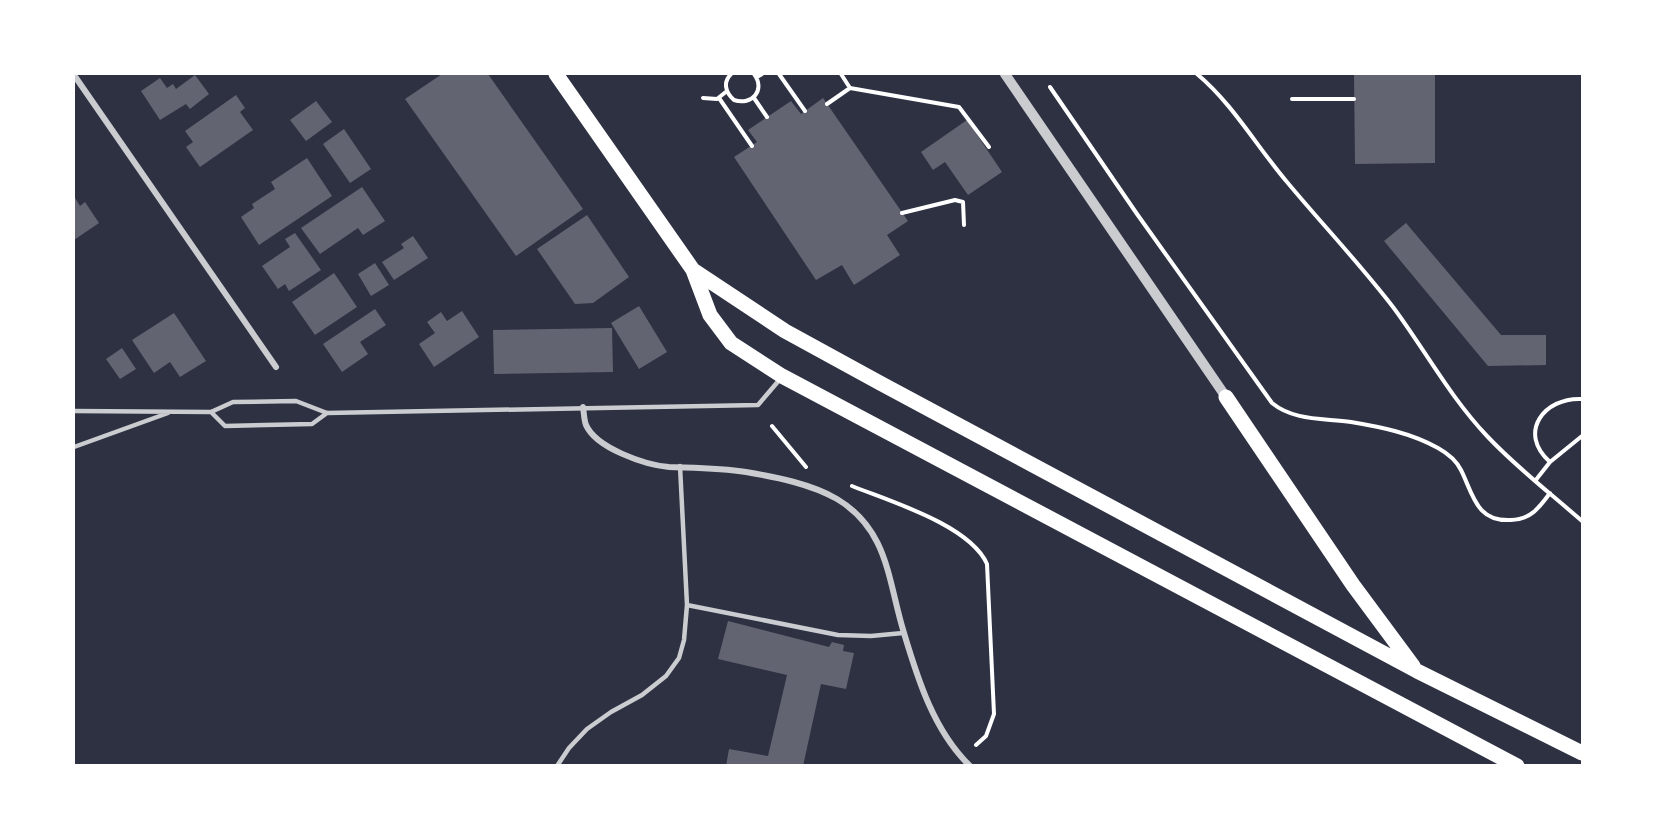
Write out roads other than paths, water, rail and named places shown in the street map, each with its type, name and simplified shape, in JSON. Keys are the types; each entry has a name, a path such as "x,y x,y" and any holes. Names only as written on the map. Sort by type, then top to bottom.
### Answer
{"main road":[{"path":"556,74 693,270 710,315 731,343 782,376 1517,765"},
{"path":"693,270 785,331 1417,671 1582,753"},
{"path":"1226,397 1353,585 1417,671"}],"street":[{"path":"1005,74 1226,397"},
{"path":"74,75 276,367"},
{"path":"583,407 586,425 595,438 605,445 651,463 669,467 747,472 813,488 852,509 864,520 876,538 885,559 903,633 933,715 950,743 970,765"}],"lane":[{"path":"74,411 211,412 233,402 296,401 327,412 758,405 782,376"},
{"path":"74,447 174,411"},
{"path":"211,412 225,426 312,424 327,412"},
{"path":"557,765 587,729 611,712 642,695 666,676 680,658 687,604 680,466"},
{"path":"687,604 838,635 872,636 903,633"}]}
